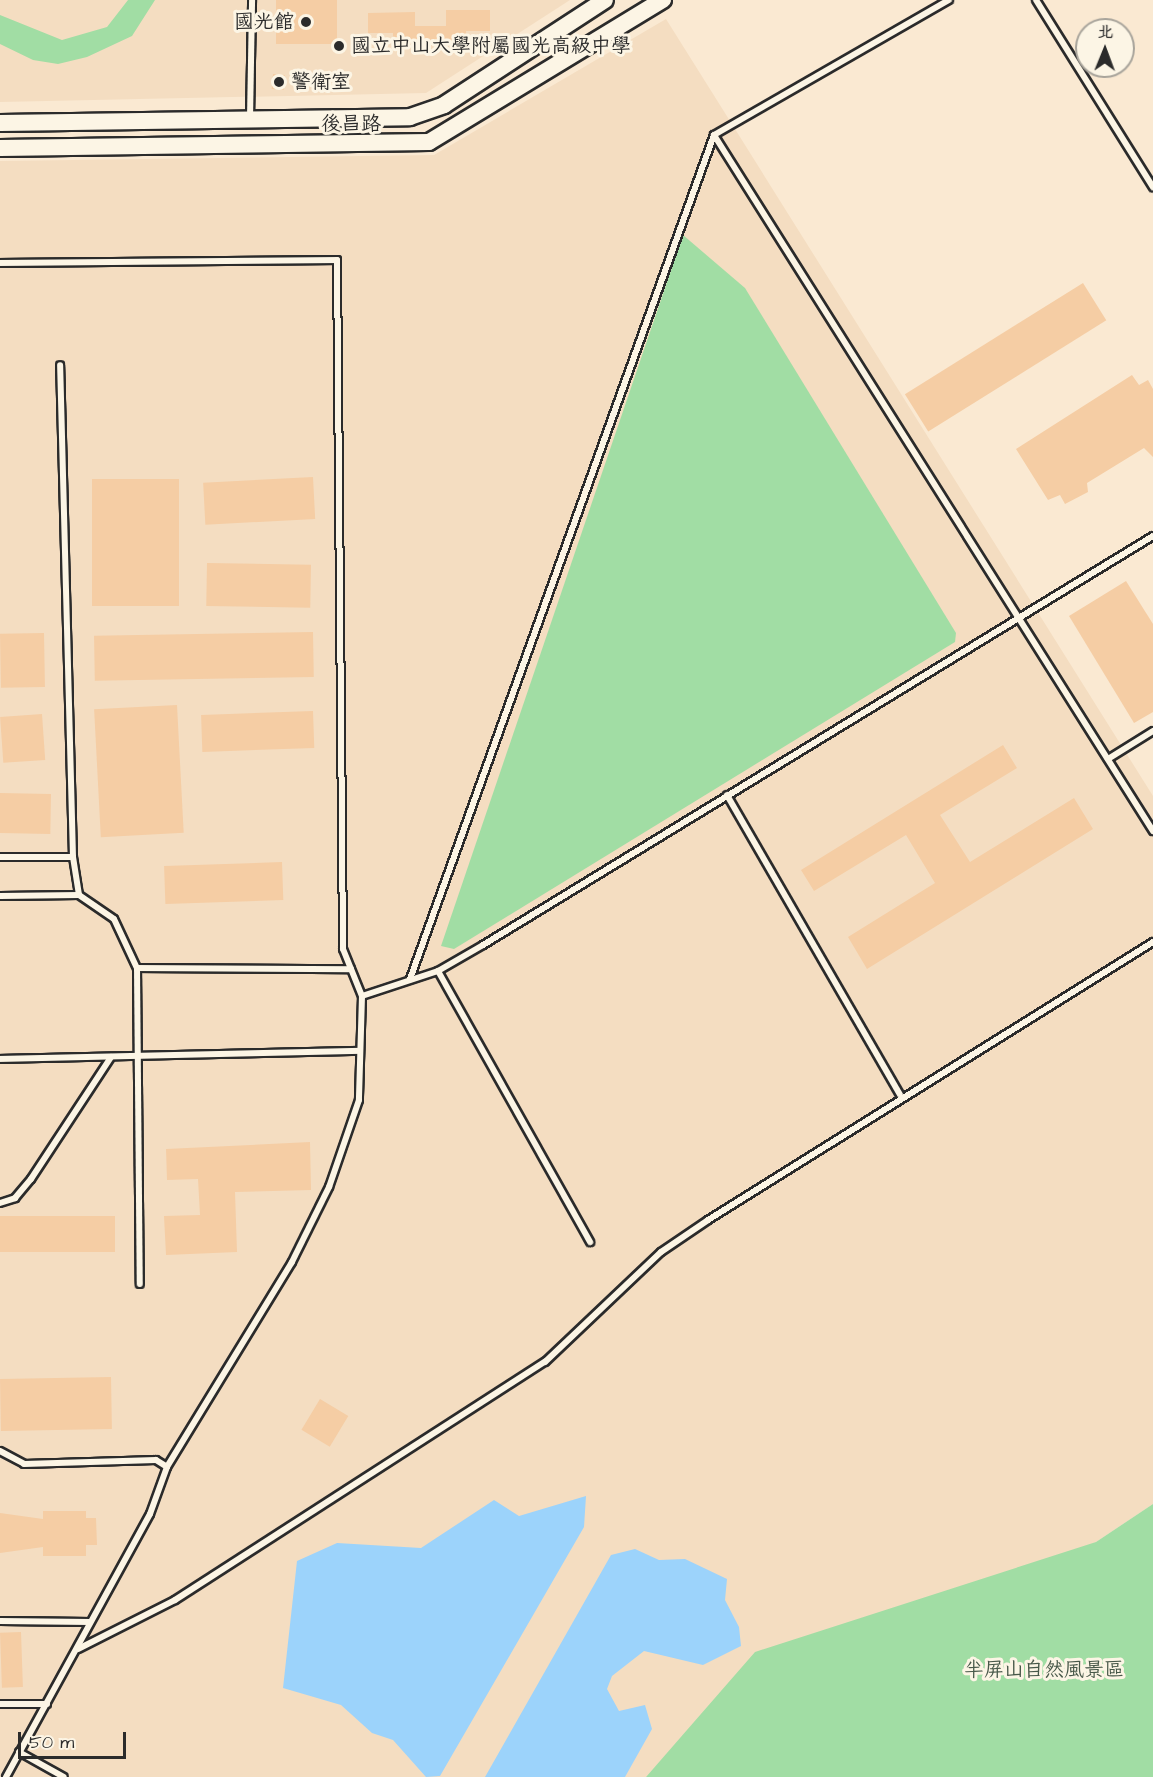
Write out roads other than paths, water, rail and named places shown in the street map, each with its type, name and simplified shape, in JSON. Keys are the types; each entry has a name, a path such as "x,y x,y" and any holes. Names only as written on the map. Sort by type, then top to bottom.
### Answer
{"street":[{"name":"後昌路","path":"0,123 250,122 410,117 444,105 605,0"},
{"name":"後昌路","path":"0,148 429,142 663,0"}],"lane":[{"path":"250,122 252,0"},
{"path":"410,980 714,135 950,0"},
{"path":"1036,0 1153,187"},
{"path":"714,135 1153,831"},
{"path":"0,263 337,260 344,949 362,996 359,1100 329,1186 292,1262 167,1467 150,1514 6,1777"},
{"path":"60,365 73,857 79,895"},
{"path":"362,996 438,971 1153,536"},
{"path":"1108,759 1153,731"},
{"path":"727,795 900,1095"},
{"path":"0,857 73,857"},
{"path":"0,896 79,895 114,919 137,968 136,1056 140,1284"},
{"path":"78,1649 175,1600 545,1362 661,1252 900,1095 1153,942"},
{"path":"137,968 351,969"},
{"path":"438,971 590,1242"},
{"path":"0,1059 360,1051"},
{"path":"0,1203 15,1198 31,1179 111,1057"},
{"path":"0,1451 24,1464 156,1461 167,1467"},
{"path":"0,1621 90,1622"},
{"path":"0,1704 47,1704"},
{"path":"19,1752 64,1777"}],"water":[{"path":"586,1496 584,1527 440,1776 426,1777 393,1740 372,1733 341,1705 283,1688 297,1561 337,1543 421,1548 494,1500 519,1516"},
{"path":"635,1549 659,1560 685,1559 727,1579 725,1600 739,1627 741,1646 703,1665 644,1651 612,1676 607,1689 619,1711 645,1705 652,1729 625,1777 485,1777 611,1555"}],"place":[{"name":"國光館","path":"306,22"},
{"name":"國立中山大學附屬國光高級中學","path":"339,46"},
{"name":"警衛室","path":"279,82"}],"park label":[{"name":"半屏山自然風景區","path":"1044,1670"}]}
